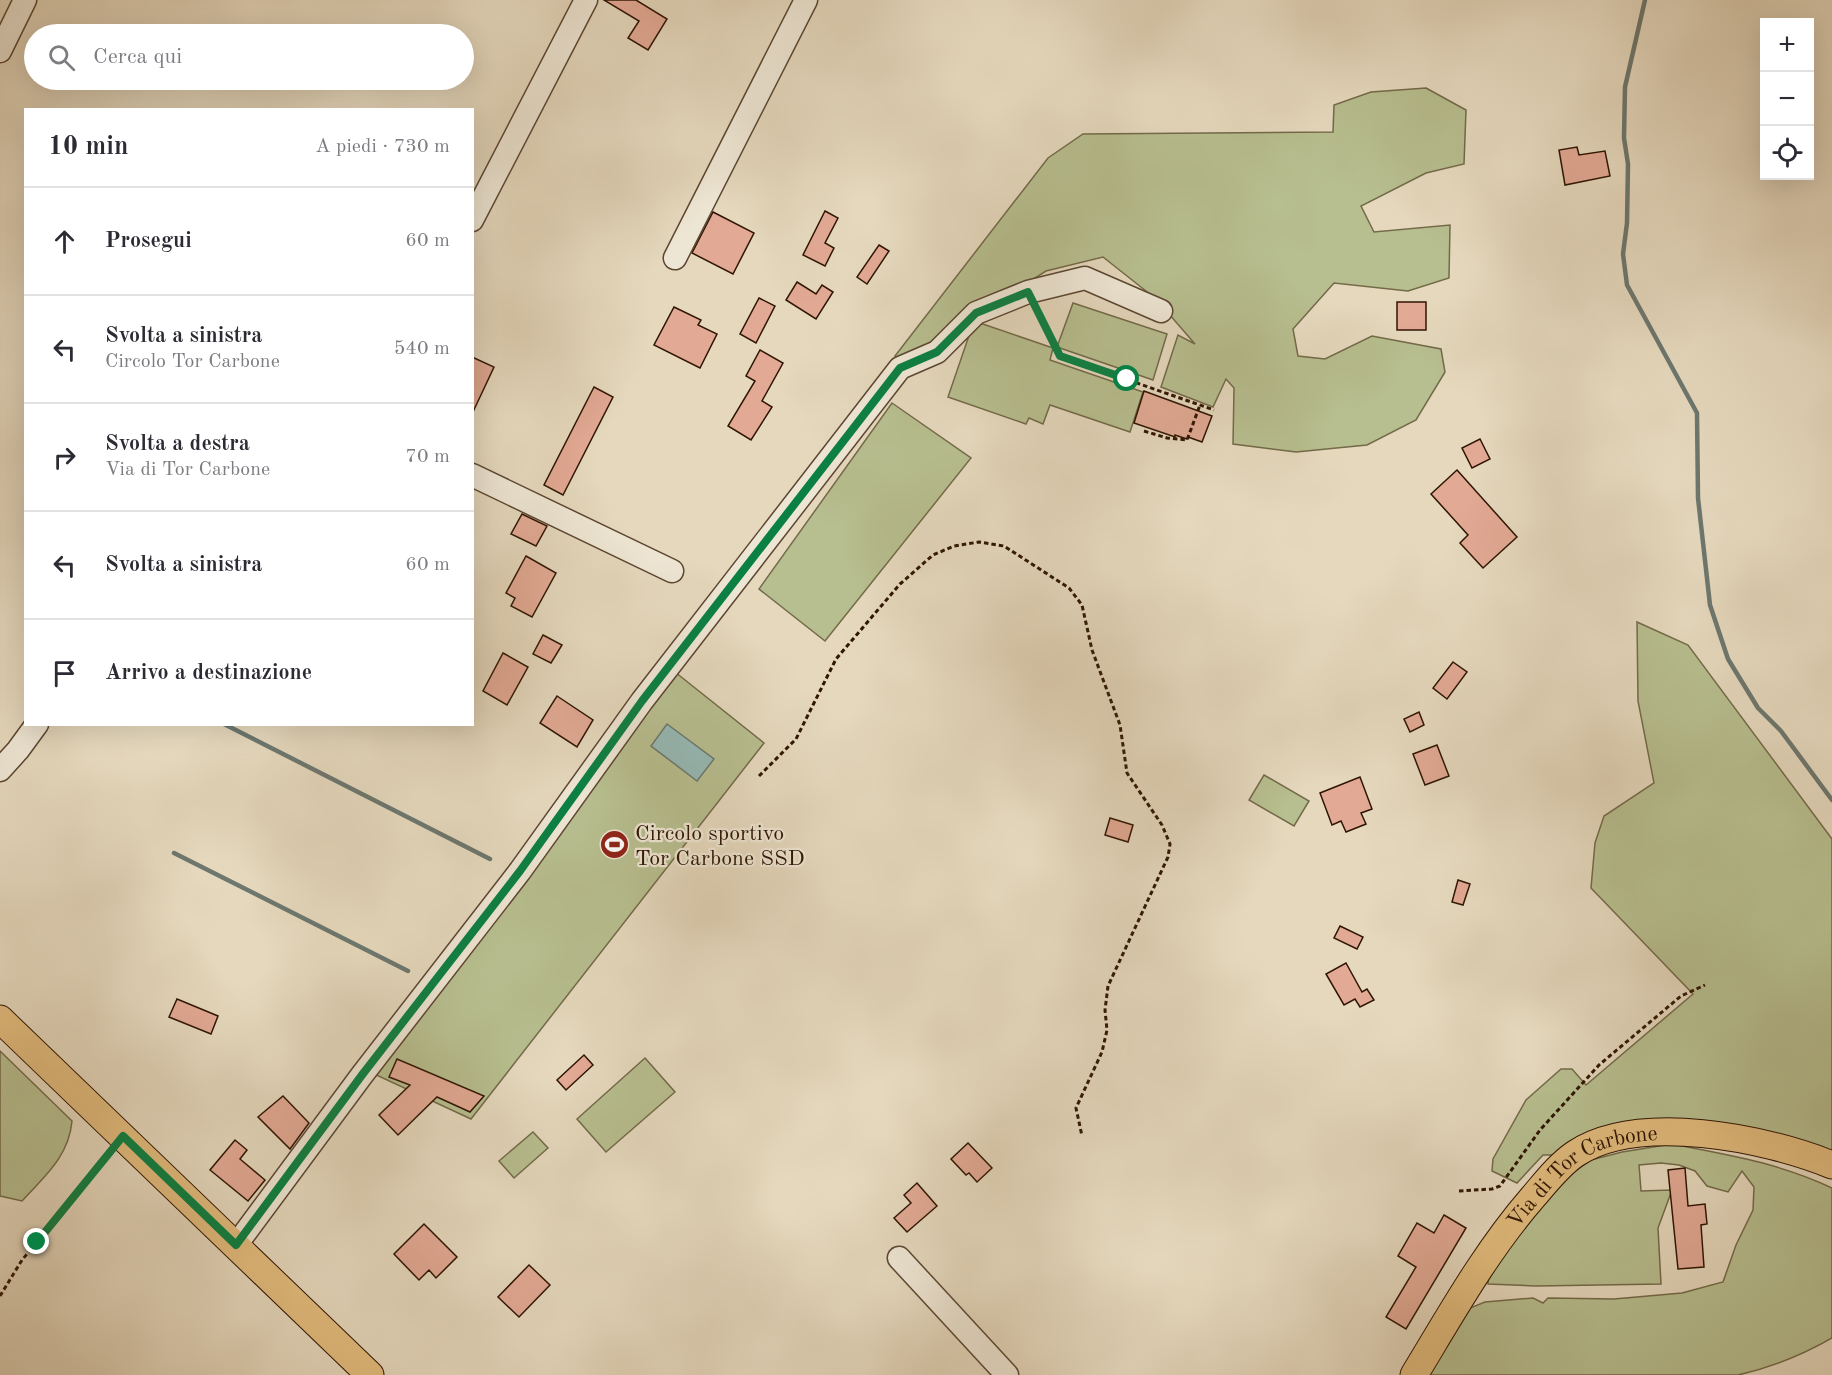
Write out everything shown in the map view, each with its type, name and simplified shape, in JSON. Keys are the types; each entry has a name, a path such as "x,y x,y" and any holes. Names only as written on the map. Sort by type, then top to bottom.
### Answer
{"main road":[{"path":"0,1019 370,1375"},
{"name":"Via di Tor Carbone","path":"1414,1375 1475,1274 1508,1228 1562,1165 1586,1147 1626,1136 1654,1132 1685,1132 1761,1144 1832,1165"}],"street":[{"path":"0,51 25,0"},
{"path":"474,216 586,0"},
{"path":"675,258 806,0"},
{"path":"236,1245 362,1075 520,871 642,701 900,368 937,352 976,313 1028,292 1085,278 1161,311"},
{"path":"474,476 672,571"},
{"path":"0,770 36,726"},
{"path":"899,1258 1007,1375"}],"path":[{"path":"1028,292 1060,356 1214,410"},
{"path":"1144,431 1167,438 1187,440 1200,405"},
{"path":"759,776 796,739 836,659 900,584 933,555 954,546 980,542 1004,546 1069,588 1082,605 1092,650 1120,725 1127,773 1162,825 1170,844 1168,857 1108,986 1105,1010 1107,1030 1102,1052 1076,1108 1082,1136"},
{"path":"1459,1191 1492,1189 1500,1186 1540,1130 1599,1065 1681,996 1704,985"},
{"path":"0,1296 22,1260 123,1136"}],"green space":[{"path":"1426,88 1466,110 1464,164 1426,173 1361,206 1374,232 1450,225 1449,278 1408,291 1334,283 1293,329 1298,356 1325,359 1372,336 1441,349 1445,372 1416,420 1367,445 1296,452 1233,444 1234,388 1226,379 1213,407 1161,387 1178,335 1195,344 1156,299 1103,257 1046,271 977,315 906,369 895,356 1048,158 1083,134 1333,132 1334,105 1371,92"},
{"path":"1073,303 1167,334 1153,380 1057,347"},
{"path":"974,321 1053,348 1050,360 1143,392 1130,432 1050,405 1043,424 1029,418 1026,424 948,397"},
{"path":"892,403 971,458 825,641 759,589"},
{"path":"1637,622 1688,645 1832,839 1832,1159 1681,1122 1556,1155 1543,1155 1517,1183 1492,1171 1493,1159 1526,1100 1561,1069 1572,1069 1586,1085 1693,994 1591,888 1595,843 1604,816 1654,783 1638,701"},
{"name":"Circolo sportivo Tor Carbone SSD","path":"675,672 764,743 471,1119 372,1073"},
{"path":"1264,775 1309,801 1294,826 1249,800"},
{"path":"0,1051 72,1121 61,1155 22,1201 0,1196"},
{"path":"645,1058 675,1092 606,1152 577,1119"},
{"path":"533,1132 548,1148 514,1178 499,1161"},
{"path":"1672,1144 1773,1166 1832,1188 1832,1338 1786,1360 1738,1375 1426,1375 1465,1310 1485,1302 1533,1298 1543,1303 1548,1298 1614,1299 1682,1293 1723,1282 1736,1245 1753,1210 1754,1187 1742,1171 1728,1192 1707,1186 1695,1171 1679,1165 1661,1163 1639,1165 1641,1191 1672,1190 1658,1228 1661,1284 1536,1286 1488,1284 1489,1271 1553,1187 1591,1160 1622,1152"}],"water":[{"path":"667,724 714,759 697,781 651,746"}],"building":[{"path":"604,0 636,0 667,19 648,50 628,38 639,21"},
{"path":"1577,147 1579,155 1605,151 1610,176 1565,185 1559,150"},
{"path":"825,211 838,218 825,243 834,248 825,266 803,255"},
{"path":"713,212 754,233 733,274 692,253"},
{"path":"879,245 889,251 867,284 857,277"},
{"path":"797,282 816,294 822,285 833,292 816,319 786,300"},
{"path":"759,298 775,306 756,343 740,334"},
{"path":"1397,302 1426,302 1426,330 1397,330"},
{"path":"674,307 701,320 698,325 717,334 700,368 654,345"},
{"path":"760,350 783,363 762,401 772,407 751,440 728,426 755,381 746,376"},
{"path":"474,358 494,367 474,410"},
{"path":"594,387 613,397 563,495 544,485"},
{"path":"1144,391 1212,416 1202,442 1188,437 1187,439 1175,435 1175,437 1134,423"},
{"path":"1480,439 1490,459 1472,468 1462,448"},
{"path":"1457,470 1517,537 1483,568 1460,543 1468,535 1431,494"},
{"path":"522,514 547,526 536,546 511,534"},
{"path":"526,556 556,573 532,617 511,606 515,598 506,593"},
{"path":"543,635 562,645 551,663 533,654"},
{"path":"503,653 528,667 507,705 483,691"},
{"path":"1453,662 1467,672 1447,699 1433,688"},
{"path":"557,696 593,720 577,747 540,723"},
{"path":"1419,712 1424,725 1410,732 1404,719"},
{"path":"1437,745 1449,776 1425,785 1413,754"},
{"path":"1360,777 1372,809 1361,813 1366,824 1346,832 1341,821 1332,825 1320,793"},
{"path":"1110,818 1133,825 1128,842 1105,835"},
{"path":"1458,880 1470,884 1463,905 1452,902"},
{"path":"1340,926 1363,937 1357,949 1334,938"},
{"path":"1346,963 1362,992 1367,989 1374,1000 1360,1007 1355,999 1344,1005 1326,974"},
{"path":"177,999 218,1016 211,1034 169,1017"},
{"path":"584,1055 593,1065 566,1090 557,1080"},
{"path":"397,1059 484,1096 470,1112 437,1097 398,1135 379,1115 410,1085 389,1077"},
{"path":"283,1096 309,1123 290,1149 258,1117"},
{"path":"235,1140 247,1150 240,1159 265,1180 248,1201 210,1170"},
{"path":"968,1143 992,1168 977,1182 969,1173 966,1175 951,1159"},
{"path":"1685,1168 1688,1206 1705,1204 1707,1224 1701,1225 1704,1267 1678,1269 1668,1170"},
{"path":"917,1183 937,1206 907,1232 894,1218 911,1203 904,1195"},
{"path":"1444,1215 1466,1228 1406,1329 1386,1317 1416,1267 1398,1256 1417,1223 1434,1233"},
{"path":"424,1224 457,1257 436,1278 429,1270 419,1280 394,1254"},
{"path":"529,1265 550,1285 519,1317 498,1297"}],"waterway":[{"path":"1645,0 1625,87 1624,138 1628,164 1627,223 1623,254 1627,285 1697,413 1698,498 1710,605 1728,659 1758,708 1781,731 1832,800"},
{"path":"228,726 490,859"},
{"path":"174,853 408,971"}],"place":[{"name":"Circolo sportivo Tor Carbone SSD","path":"614,845"}],"route":[{"path":"37,1242 123,1136 236,1245 362,1075 520,871 642,701 900,368 937,352 976,313 1028,292 1060,356 1127,379"}]}
